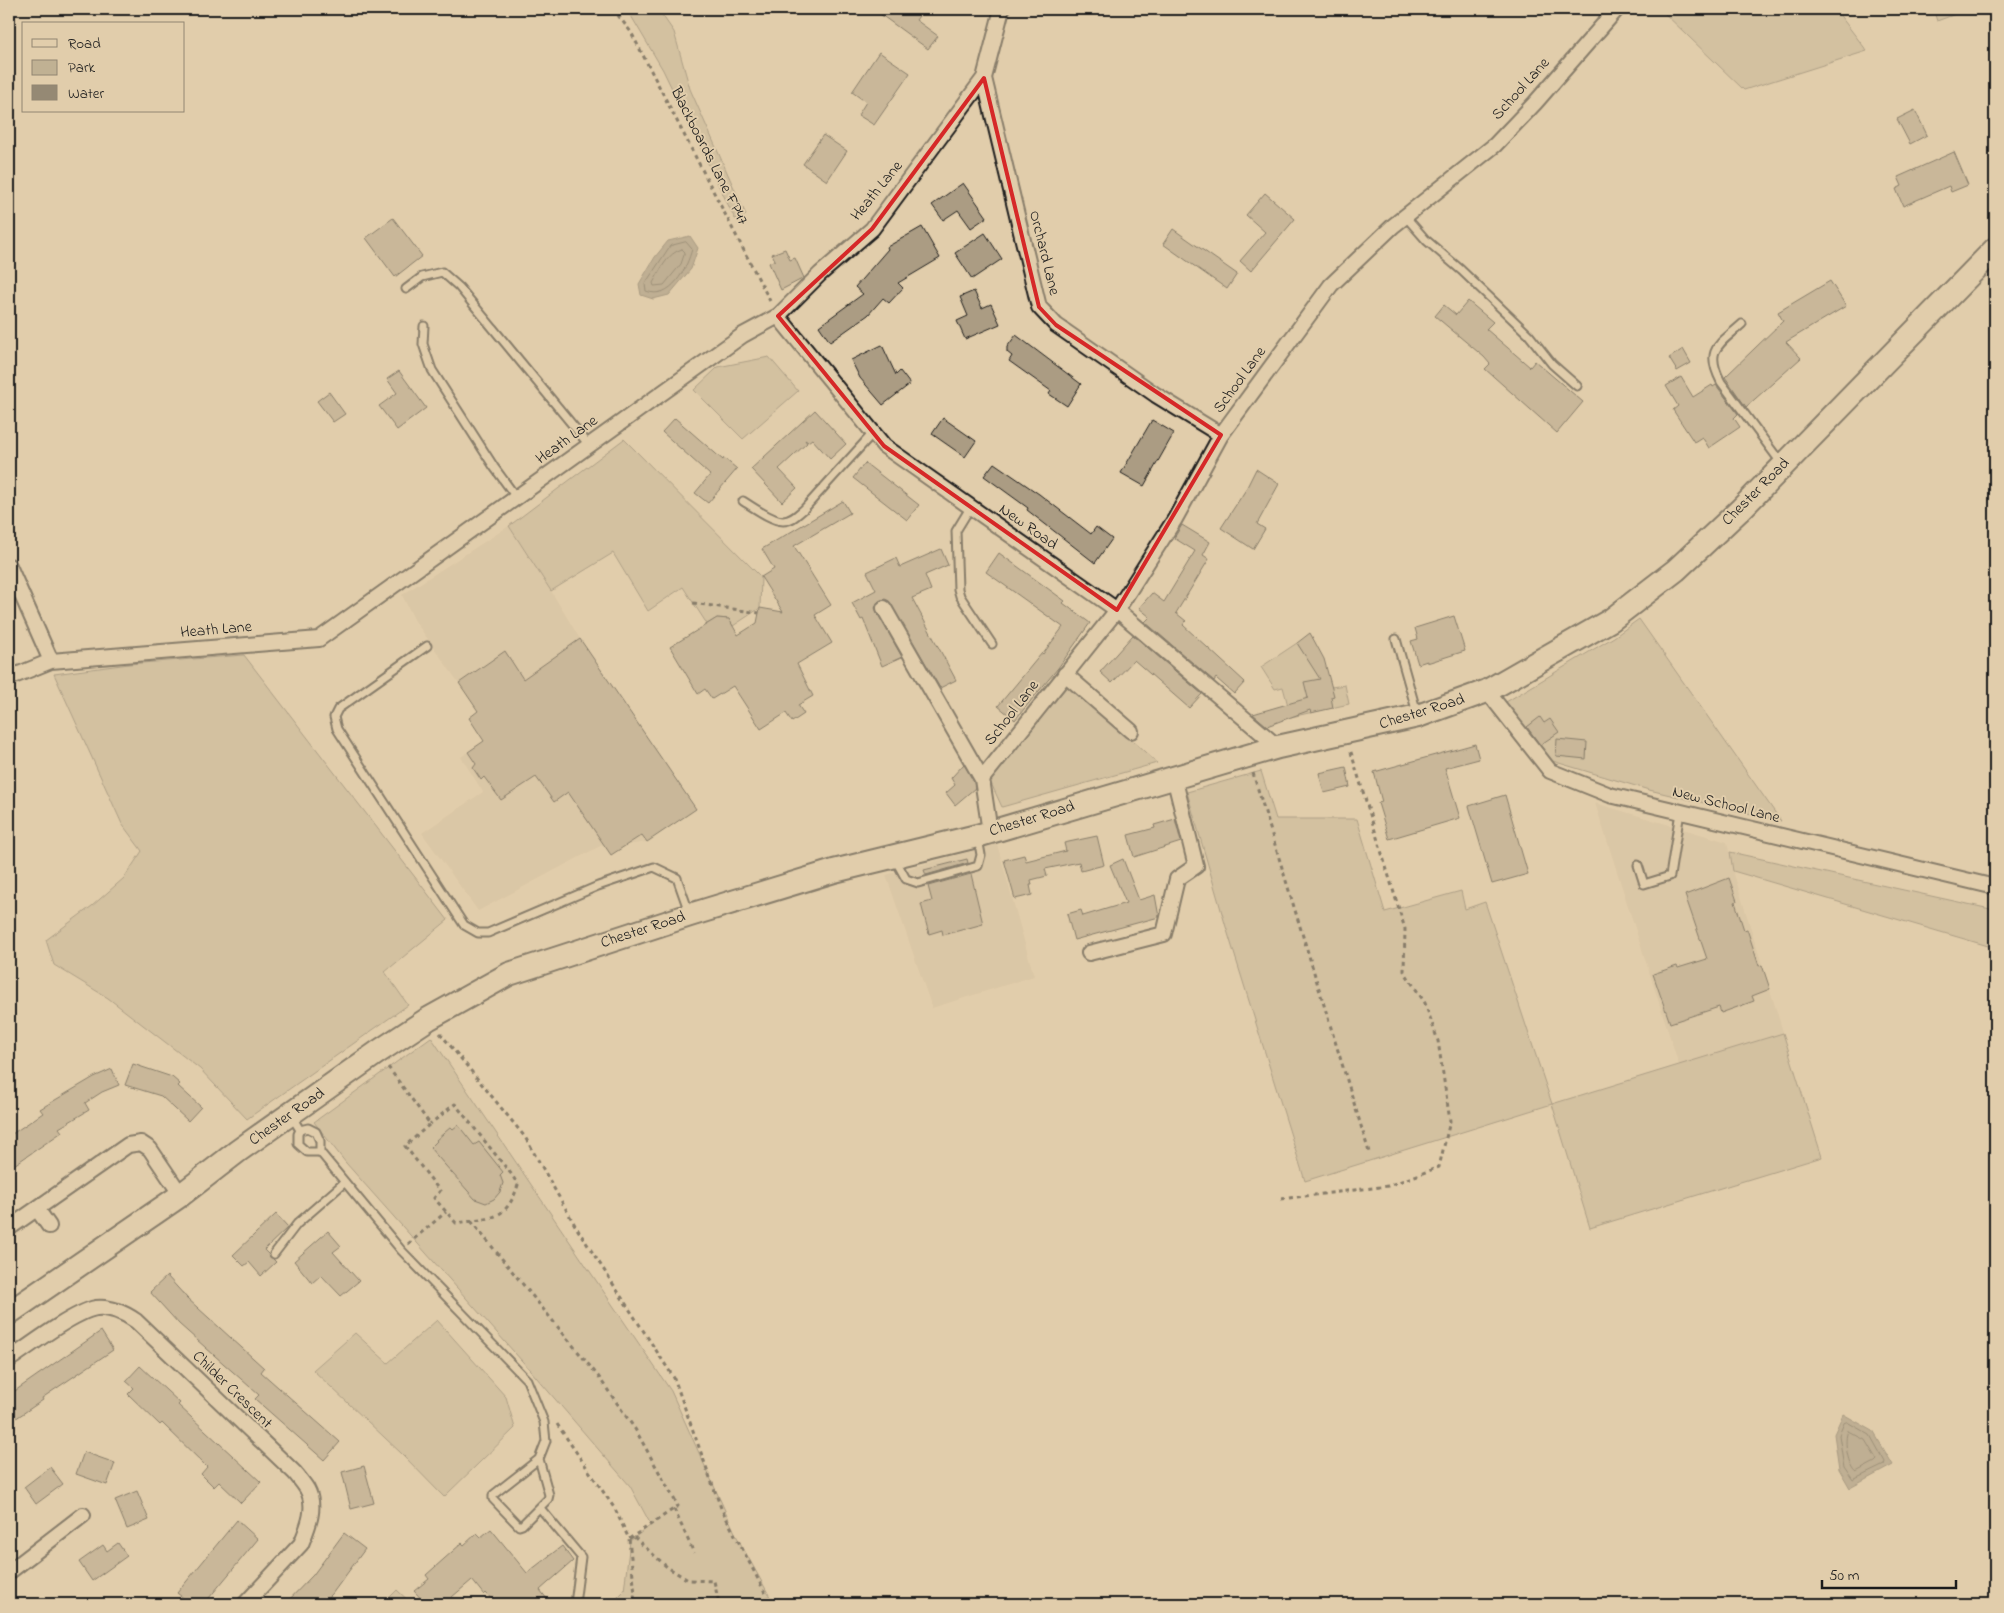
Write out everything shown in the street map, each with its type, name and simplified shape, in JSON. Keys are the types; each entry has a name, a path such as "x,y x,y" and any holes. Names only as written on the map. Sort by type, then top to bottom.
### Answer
{"main road":[{"name":"Chester Road","path":"9,1313 181,1196 238,1151 295,1122 378,1052 428,1019 509,974 690,915 834,872 984,834 1278,747 1418,716 1487,692 1618,615 1676,570 1741,509 1995,249"}],"street":[{"name":"Heath Lane","path":"9,678 51,660 319,639 743,335 778,316 820,274 872,229 984,78 1002,9"},
{"name":"School Lane","path":"982,780 1117,610 1175,519 1221,435 1331,285 1405,216 1494,145 1535,103 1617,9"},
{"name":"Orchard Lane","path":"984,78 1039,307 1056,325 1156,395 1221,435"},
{"name":"New Road","path":"778,316 884,446 1117,610 1278,747"},
{"path":"9,566 51,660"},
{"path":"884,608 982,780 984,834"},
{"path":"1065,674 1131,731"},
{"name":"New School Lane","path":"1487,692 1550,771 1610,795 1995,887"},
{"path":"1089,953 1164,934 1177,878 1196,866 1174,777"},
{"path":"12,1226 128,1145 142,1144 150,1149 181,1196"},
{"path":"37,1208 49,1226"},
{"name":"Childer Crescent","path":"9,1360 79,1314 96,1308 126,1314 136,1321 295,1474 308,1490 312,1516 306,1532 301,1544 245,1604"},
{"path":"9,1572 83,1515"}],"lane":[{"path":"1405,216 1426,240 1461,270 1528,335 1552,364 1577,386"},
{"path":"406,289 422,278 442,272 459,287 589,445"},
{"path":"1742,324 1716,347 1712,359 1714,369 1721,382 1783,465"},
{"path":"424,326 423,344 432,370 494,467 516,497"},
{"path":"743,501 783,521 793,519 873,433"},
{"path":"970,508 956,531 958,589 960,596 992,644"},
{"path":"1396,639 1418,716"},
{"path":"427,646 338,709 334,718 337,729 464,925 478,933 488,933 598,886 654,867 677,878 690,915"},
{"path":"1638,865 1644,884 1670,876 1680,812"},
{"path":"894,858 906,879 918,883 978,866 984,834"},
{"path":"295,1122 298,1144 307,1152 320,1152"},
{"path":"295,1122 316,1132 320,1141 320,1152 402,1250 527,1380 544,1422 546,1441 539,1459 493,1495 493,1499 519,1526 540,1508 549,1495 539,1459"},
{"path":"274,1254 297,1224 346,1182"},
{"path":"540,1508 581,1557 575,1604"}],"path":[{"name":"Blackboards Lane FP47","path":"614,9 631,32 778,316"},
{"path":"693,603 759,613"},
{"path":"1281,1199 1388,1186 1439,1167 1450,1121 1438,1041 1425,1003 1404,971 1405,929 1345,733"},
{"path":"1247,756 1369,1152"},
{"path":"428,1019 525,1137 576,1226 674,1378 721,1508 770,1604"},
{"path":"378,1052 430,1124"},
{"path":"455,1104 518,1185 513,1198 505,1210 497,1216 456,1223 446,1212 434,1198 440,1191 405,1146 430,1124 455,1104"},
{"path":"402,1250 446,1212"},
{"path":"471,1221 598,1376 634,1429 678,1506 629,1540"},
{"path":"554,1420 615,1509 629,1540 635,1594 632,1604"},
{"path":"674,1509 694,1553"},
{"path":"634,1537 667,1567 688,1580 714,1581 718,1604"}],"highlighted area":[{"path":"984,78 1039,307 1056,325 1221,435 1117,610 884,446 778,316 872,229"}],"shaded area":[{"path":"509,526 580,639 696,809 647,842 627,845 611,855 604,844 478,911 422,833 483,792 461,757 484,741 469,718 478,710 415,621 402,595"},
{"path":"1595,803 1727,842 1733,871 1822,1157 1590,1228 1552,1104 1679,1065"},
{"path":"997,844 1034,976 932,1008 886,875"}],"green space":[{"path":"627,9 658,9 674,32 690,89 746,215 735,219 663,70"},
{"path":"1660,9 1835,9 1867,51 1744,90"},
{"path":"1933,9 1969,9 1937,21"},
{"path":"769,357 798,391 743,439 694,390 718,367"},
{"path":"624,439 761,577 760,608 733,626 729,619 717,618 707,624 683,587 648,611 613,553 551,591 509,526"},
{"path":"1639,619 1781,821 1649,790 1549,760 1506,702 1614,637"},
{"path":"1297,643 1309,661 1331,687 1345,685 1349,704 1291,717 1283,687 1275,689 1261,667"},
{"path":"244,655 448,920 385,972 408,1005 247,1119 200,1069 108,998 54,965 46,940 92,906 124,878 142,851 122,824 54,674 129,664"},
{"path":"1070,683 1157,763 1002,807 990,781"},
{"path":"1261,771 1276,819 1357,819 1385,912 1461,891 1465,909 1485,902 1552,1104 1305,1181 1226,927 1187,792"},
{"path":"1730,852 1995,910 1995,948 1733,871"},
{"path":"1783,1033 1822,1157 1590,1228 1552,1104"},
{"path":"431,1037 671,1391 737,1537 774,1604 611,1604 624,1591 630,1541 651,1525 630,1486 346,1163 314,1122"},
{"path":"437,1320 506,1397 515,1428 444,1497 402,1454 313,1370 355,1333 388,1363"},
{"path":"397,1590 412,1604 383,1604"}],"water":[{"path":"690,236 698,248 691,269 669,295 653,299 641,295 639,284 655,257 668,241"},
{"path":"1843,1414 1873,1431 1893,1465 1850,1488 1839,1469 1834,1434"}],"building":[{"path":"873,9 924,9 916,20 938,36 928,49"},
{"path":"879,52 910,73 874,125 858,115 866,102 852,92"},
{"path":"1915,110 1927,135 1910,144 1897,119"},
{"path":"823,135 847,151 827,181 803,164"},
{"path":"1954,152 1968,185 1951,192 1949,186 1903,206 1896,189 1902,186 1898,177"},
{"path":"963,183 987,217 971,228 958,210 943,220 932,205"},
{"path":"1265,193 1295,219 1251,271 1240,261 1265,232 1246,215"},
{"path":"393,218 422,256 395,277 366,238"},
{"path":"922,227 940,258 898,283 903,288 889,303 883,298 868,315 830,342 819,326 863,294 855,287 888,249 887,247"},
{"path":"1173,229 1237,274 1227,289 1163,244"},
{"path":"985,233 1002,259 972,279 955,253"},
{"path":"785,249 790,260 795,258 804,278 781,290 769,263 775,260 772,254"},
{"path":"1830,281 1846,306 1786,342 1801,358 1746,407 1725,377 1783,321 1778,312"},
{"path":"974,291 982,308 991,304 1000,324 965,339 957,321 968,316 960,297"},
{"path":"1468,301 1493,322 1486,329 1530,367 1535,361 1583,402 1557,433 1485,369 1490,364 1484,357 1435,316 1444,305 1456,315"},
{"path":"1016,335 1081,384 1067,406 1049,394 1051,391 1009,361 1012,356 1007,352 1007,347"},
{"path":"882,345 896,375 900,371 910,384 883,405 860,378 851,360"},
{"path":"1683,349 1691,363 1677,371 1669,358"},
{"path":"399,371 426,408 397,430 379,406 397,393 387,379"},
{"path":"1681,377 1693,397 1712,385 1713,387 1716,385 1738,414 1734,418 1740,427 1709,448 1702,437 1694,442 1673,410 1678,406 1666,386"},
{"path":"329,392 345,414 333,422 317,401"},
{"path":"815,410 846,444 830,459 812,439 808,442 805,440 807,443 779,469 797,488 782,502 751,469"},
{"path":"675,418 723,460 724,458 737,469 708,503 695,493 710,475 662,432"},
{"path":"943,418 976,441 965,457 932,434"},
{"path":"1152,420 1174,433 1144,486 1121,473"},
{"path":"865,463 919,505 907,520 853,478"},
{"path":"994,463 1039,494 1091,534 1096,527 1112,539 1095,563 1027,510 1028,508 984,476"},
{"path":"1256,469 1279,484 1257,524 1265,529 1253,549 1221,528 1245,491"},
{"path":"843,501 850,513 794,546 831,605 815,615 832,643 797,664 813,696 798,705 804,714 792,722 786,713 761,729 733,686 712,699 705,689 698,694 670,647 717,618 729,619 738,635 757,623 760,608 783,612 761,577 774,569 762,549"},
{"path":"1182,525 1210,542 1203,555 1209,559 1176,613 1186,621 1183,625 1245,682 1234,694 1216,678 1214,681 1145,622 1150,617 1139,608 1152,593 1164,602 1195,551 1174,538"},
{"path":"941,549 948,565 925,575 931,590 912,598 956,680 940,688 889,601 885,599 879,601 875,608 902,657 882,666 863,619 861,620 852,603 876,590 867,572 896,558 900,567"},
{"path":"999,553 1065,601 1063,603 1090,623 1058,668 1015,720 998,706 1043,654 1063,627 986,572"},
{"path":"1454,616 1465,651 1418,664 1411,641 1418,639 1415,628"},
{"path":"1310,633 1324,659 1334,696 1331,697 1333,708 1311,713 1310,710 1267,726 1253,714 1308,698 1304,682 1320,679 1297,643"},
{"path":"1133,635 1202,694 1189,708 1134,660 1112,683 1100,672"},
{"path":"580,639 696,809 647,842 642,835 611,855 568,792 554,802 536,777 501,800 484,777 481,780 473,768 476,764 468,752 484,741 469,718 478,711 459,683 505,651 523,679"},
{"path":"1540,717 1544,723 1550,719 1559,732 1540,745 1527,727"},
{"path":"1557,739 1587,742 1586,759 1556,756"},
{"path":"1475,744 1479,759 1445,768 1460,818 1389,839 1378,803 1382,802 1374,772"},
{"path":"964,764 974,782 975,788 955,805 946,793 955,785 951,778"},
{"path":"1346,767 1350,787 1324,793 1319,773"},
{"path":"1505,795 1528,874 1492,884 1469,806"},
{"path":"1175,819 1181,842 1134,857 1128,835 1155,828 1154,825"},
{"path":"1097,836 1104,865 1081,871 1079,862 1045,869 1047,876 1031,880 1032,895 1015,899 1004,860 1024,855 1026,861 1066,851 1064,843"},
{"path":"967,859 968,863 926,875 924,870"},
{"path":"1123,859 1139,900 1155,895 1159,917 1074,940 1067,914 1081,910 1083,916 1126,903 1110,865"},
{"path":"971,874 983,924 943,935 942,930 929,934 921,904 932,901 928,886"},
{"path":"1729,878 1744,930 1747,929 1759,966 1762,965 1770,989 1752,996 1754,1001 1721,1013 1719,1007 1670,1023 1653,974 1707,959 1685,895"},
{"path":"133,1064 172,1077 180,1084 178,1086 201,1107 188,1121 161,1096 125,1085"},
{"path":"112,1069 119,1085 102,1092 85,1103 89,1110 59,1128 62,1132 14,1165 9,1157 9,1136 43,1113 40,1109 94,1077"},
{"path":"458,1125 474,1145 479,1142 503,1172 500,1175 503,1183 500,1192 494,1199 486,1203 475,1199 430,1148 451,1127 453,1129"},
{"path":"276,1214 288,1227 264,1250 276,1262 261,1276 249,1262 244,1266 233,1255"},
{"path":"328,1231 341,1246 333,1252 359,1281 341,1296 321,1275 312,1283 294,1261"},
{"path":"167,1276 187,1298 264,1368 261,1372 340,1442 324,1460 255,1399 259,1395 179,1324 150,1292"},
{"path":"101,1331 113,1350 42,1398 43,1400 9,1423 9,1395"},
{"path":"140,1366 180,1403 178,1405 261,1482 241,1503 219,1482 214,1487 201,1474 207,1467 162,1423 160,1425 128,1394 134,1388 126,1381"},
{"path":"84,1452 115,1463 107,1485 76,1474"},
{"path":"364,1466 374,1503 351,1509 342,1472"},
{"path":"50,1467 63,1484 36,1504 24,1487"},
{"path":"137,1491 149,1520 127,1529 115,1500"},
{"path":"237,1520 258,1539 204,1604 191,1604 177,1593"},
{"path":"491,1529 527,1573 562,1546 573,1561 540,1590 551,1604 496,1604 486,1593 484,1595 472,1580 452,1597 457,1604 426,1604 414,1591 429,1579 426,1575 462,1543 464,1545 477,1533 481,1537"},
{"path":"344,1533 365,1549 332,1594 322,1604 285,1604 313,1575"},
{"path":"118,1543 127,1556 92,1581 79,1562 103,1545 107,1551"}]}
